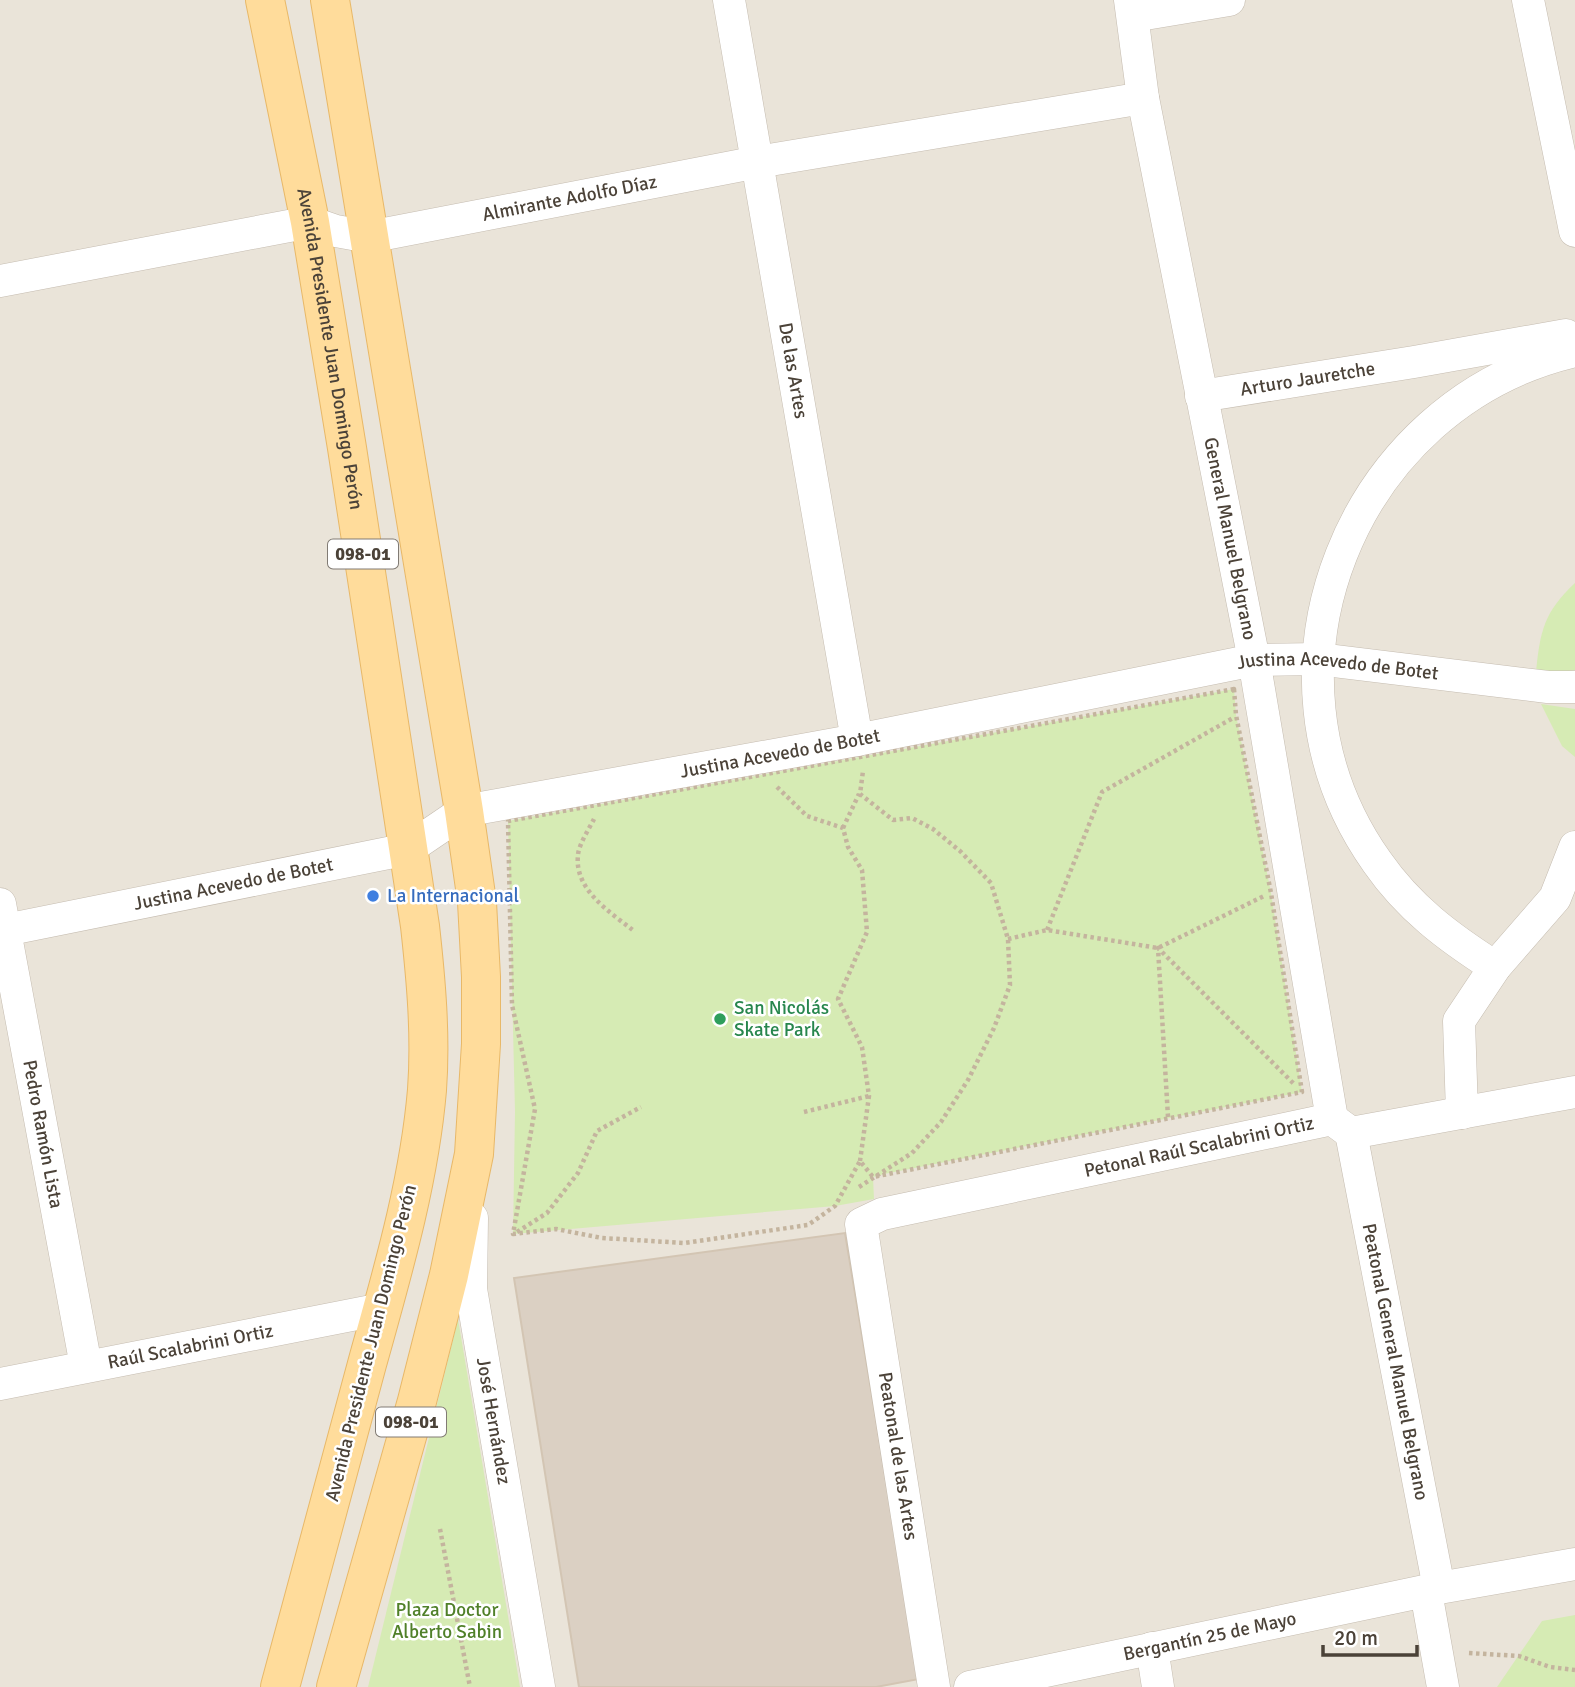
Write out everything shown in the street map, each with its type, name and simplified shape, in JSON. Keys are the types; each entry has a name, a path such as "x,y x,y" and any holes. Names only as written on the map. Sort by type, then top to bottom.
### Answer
{"main road":[{"name":"Avenida Presidente Juan Domingo Perón","path":"265,0 310,222 427,983 427,1089 418,1154 403,1229 280,1687"},
{"name":"098-01","path":"330,0 464,811 477,902 481,977 481,1044 474,1154 449,1275 417,1401 336,1687"}],"street":[{"name":"De las Artes","path":"729,0 861,748"},
{"path":"1131,8 1229,0"},
{"path":"1528,0 1575,231"},
{"name":"General Manuel Belgrano","path":"1131,8 1143,98 1254,660 1341,1126"},
{"name":"Almirante Adolfo Díaz","path":"0,281 310,222 336,231 369,237 758,162 1143,98"},
{"name":"Arturo Jauretche","path":"1201,396 1575,334"},
{"path":"1495,967 1450,938 1409,903 1376,862 1349,815 1331,765 1320,713 1318,659 1324,609 1338,560 1359,514 1387,471 1420,433 1460,401 1504,375 1551,356 1575,351"},
{"name":"Justina Acevedo de Botet","path":"2,922 408,849 464,811 861,748 1254,660 1318,659 1548,687 1575,687"},
{"path":"1462,1113 1459,1021 1495,967 1555,898 1575,847"},
{"name":"Pedro Ramón Lista","path":"2,922 86,1366"},
{"name":"Petonal Raúl Scalabrini Ortiz","path":"853,1211 881,1214 1341,1126 1462,1113 1575,1092"},
{"name":"Peatonal General Manuel Belgrano","path":"1341,1126 1432,1590"},
{"name":"José Hernández","path":"474,1154 471,1289 539,1687"},
{"name":"Peatonal de las Artes","path":"853,1211 934,1687"},
{"name":"Raúl Scalabrini Ortiz","path":"0,1384 382,1309"},
{"name":"Bergantín 25 de Mayo","path":"970,1687 1432,1590 1575,1564"},
{"path":"1432,1590 1443,1687"},
{"path":"1152,1648 1158,1687"}],"path":[{"path":"513,1234 535,1109 512,1005 508,821 763,775 861,748 1234,689 1236,715 1271,893 1302,1092"},
{"path":"1047,930 1102,792 1236,715"},
{"path":"513,1234 556,1229 602,1238 684,1243 808,1225 835,1206 860,1161 869,1096 862,1047 838,999 867,932 862,870 848,847 843,828 860,794 861,748"},
{"path":"763,775 807,816 843,828"},
{"path":"854,1191 912,1153 941,1122 968,1080 994,1028 1010,985 1008,939 990,883 960,851 933,829 912,818 893,820 860,794"},
{"path":"601,804 578,854 583,886 607,910 634,931"},
{"path":"1008,939 1047,930 1158,948 1271,893"},
{"path":"1158,948 1302,1092"},
{"path":"1158,948 1168,1117"},
{"path":"873,1177 1302,1092"},
{"path":"804,1112 869,1096"},
{"path":"513,1234 547,1213 578,1173 597,1131 641,1107"},
{"path":"860,1161 873,1177"},
{"path":"835,1206 853,1211"},
{"path":"440,1529 470,1687"},
{"path":"1437,1648 1455,1653 1519,1656 1550,1667 1575,1670"}],"shaded area":[{"path":"0,0 1575,0 1575,1687 0,1687"}],"green space":[{"path":"1575,583 1575,670 1536,672 1545,623 1556,603"},
{"path":"1234,689 1236,715 1271,893 1302,1092 884,1174 873,1177 874,1199 835,1206 513,1234 515,1112 508,821"},
{"path":"1541,704 1575,709 1575,757 1562,746"},
{"name":"Plaza Doctor Alberto Sabin","path":"458,1319 520,1687 368,1687"},
{"path":"1575,1615 1575,1687 1497,1687 1542,1621"}],"building":[{"path":"845,1233 919,1679 876,1687 579,1687 514,1278"}],"place":[{"name":"La Internacional","path":"373,896"},
{"name":"San Nicolás Skate Park","path":"720,1019"}]}
